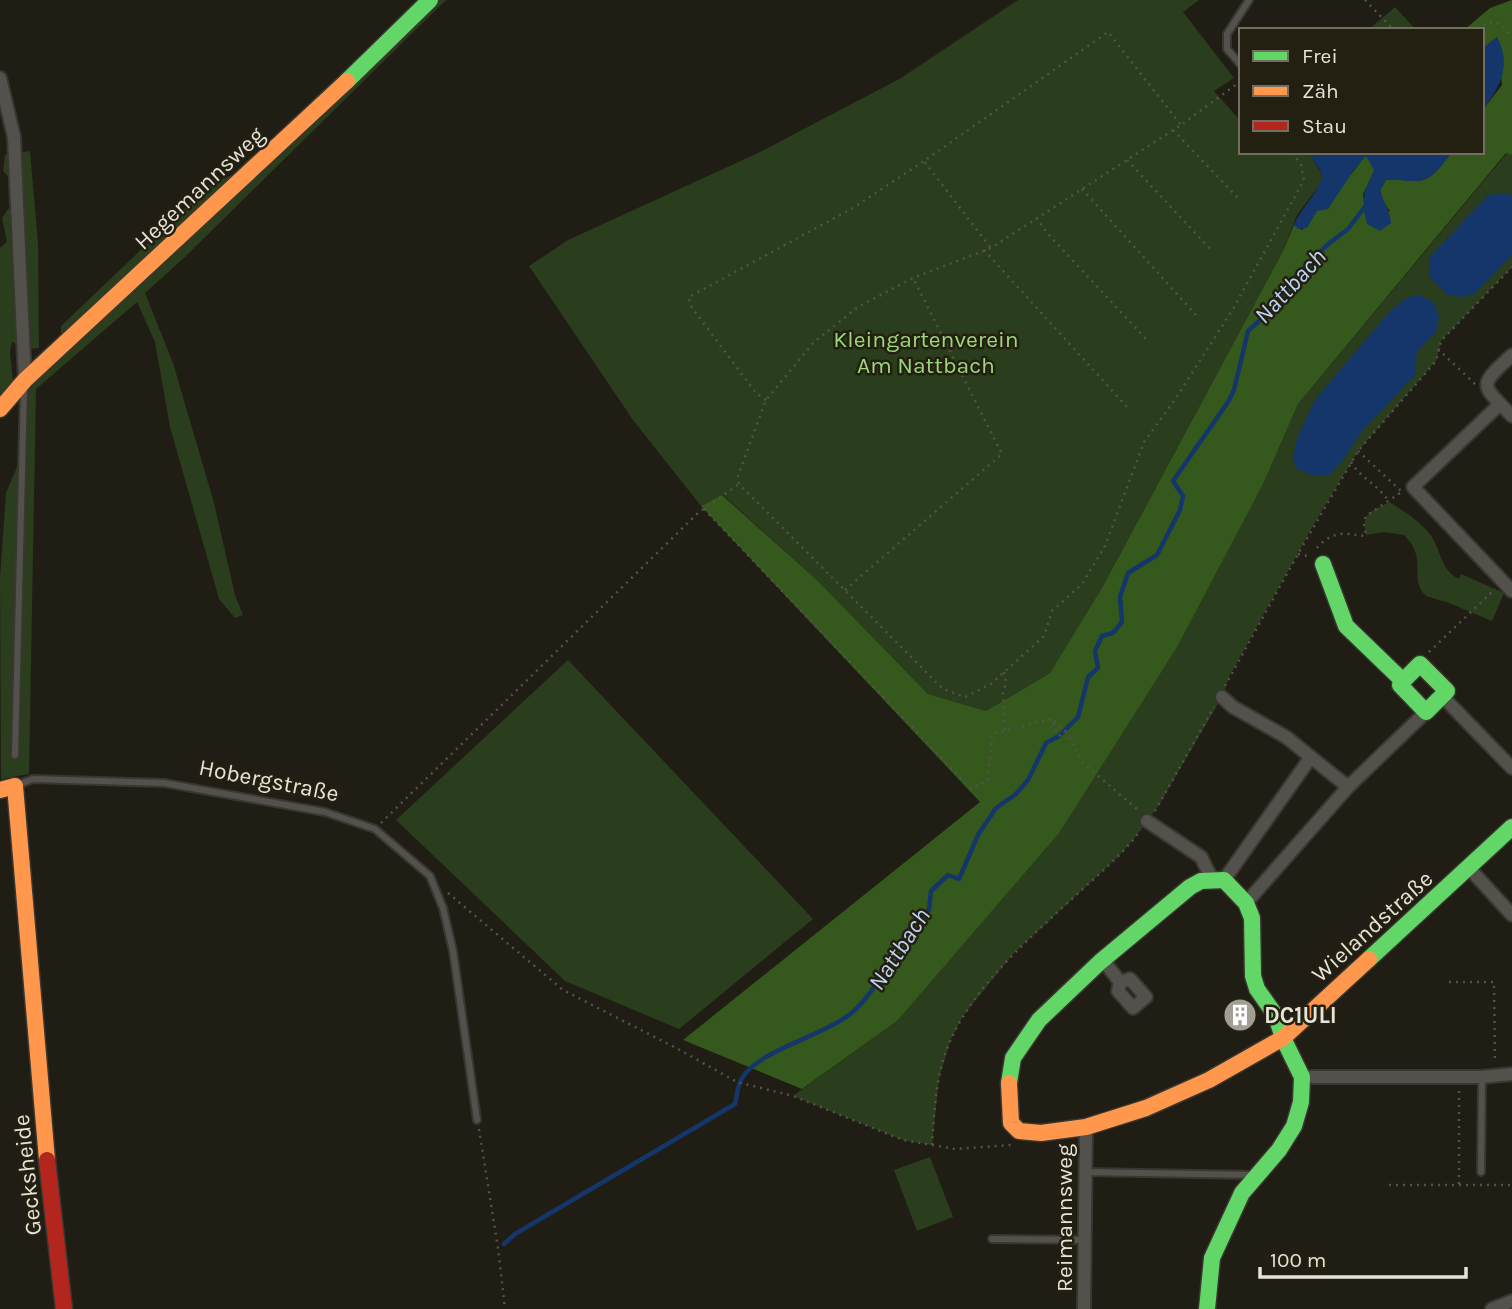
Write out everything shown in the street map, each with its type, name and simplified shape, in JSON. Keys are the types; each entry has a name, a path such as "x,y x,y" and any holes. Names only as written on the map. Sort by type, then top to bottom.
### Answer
{"street":[{"name":"Hegemannsweg","path":"0,409 25,380 218,203 430,0"},
{"path":"0,78 14,137 25,380"},
{"path":"1512,355 1486,383 1487,391 1512,416"},
{"path":"1500,404 1413,487 1508,587"},
{"path":"1318,561 1346,626 1403,681"},
{"path":"1246,903 1348,788 1426,712 1447,691 1420,664 1399,685 1426,712"},
{"path":"1442,696 1512,768"},
{"path":"1222,697 1233,707 1286,737 1348,788"},
{"path":"1028,1133 1019,1131 1011,1123 1012,1061 1025,1037 1043,1015 1102,959 1189,887 1201,881 1218,880 1311,757"},
{"name":"Gecksheide","path":"8,788 64,1309"},
{"path":"1147,821 1201,857 1218,880 1246,903 1252,918 1253,976 1257,989 1276,1016 1283,1038 1302,1077 1301,1102 1294,1126 1279,1150 1242,1193 1212,1258 1207,1309"},
{"name":"Wielandstraße","path":"1028,1133 1086,1127 1146,1108 1209,1080 1283,1038 1512,827"},
{"path":"1469,868 1512,915"},
{"path":"1102,959 1120,982"},
{"path":"1302,1077 1482,1077 1512,1074"},
{"name":"Reimannsweg","path":"1084,1309 1086,1127"},
{"path":"1492,1309 1512,1301"}],"lane":[{"path":"1239,63 1227,49 1227,34 1249,0"},
{"path":"15,755 25,380"},
{"name":"Hobergstraße","path":"8,788 33,779 164,783 325,812 375,829 404,852 432,880 443,908 453,951 477,1120"},
{"path":"1481,1172 1482,1077"},
{"path":"1085,1172 1259,1175"},
{"path":"992,1239 1084,1240"}],"path":[{"path":"1365,0 1393,28"},
{"path":"1480,28 1495,21 1504,25 1512,38"},
{"path":"766,400 756,393 690,305 689,297 853,208 1108,32 1181,125"},
{"path":"1239,82 1181,125 991,248 913,278 858,307 814,342 766,400 738,476 738,484 943,690 965,697 991,684 1044,636 1052,611 1082,584 1105,546 1144,442 1174,401 1233,309 1304,180 1301,165 1293,154"},
{"path":"1173,130 1238,198"},
{"path":"1127,160 1212,251"},
{"path":"924,161 991,248"},
{"path":"1083,189 1196,316"},
{"path":"1036,219 1147,340"},
{"path":"984,250 1128,407"},
{"path":"932,1145 939,1079 951,1039 963,1016 1013,954 1119,856 1159,805 1358,451 1436,362 1441,341 1512,267"},
{"path":"845,590 1002,454 913,278"},
{"path":"1438,349 1479,388 1487,391"},
{"path":"1351,462 1357,472 1377,487 1389,502"},
{"path":"375,829 704,509 738,484"},
{"path":"1318,561 1319,546 1341,534 1361,537 1366,535 1366,516 1413,487"},
{"path":"704,509 971,789 988,780 992,734 1051,719"},
{"path":"1420,664 1425,655 1508,587"},
{"path":"1004,672 1005,732 1051,719"},
{"path":"1051,719 1059,736 1066,732"},
{"path":"1051,719 1066,732 1083,763 1147,821"},
{"path":"432,880 563,990 746,1086 793,1096 903,1140 955,1149 1011,1146 1028,1133"},
{"path":"1449,982 1494,982 1496,1076"},
{"path":"1458,1077 1459,1185"},
{"path":"477,1120 505,1309"},
{"path":"1389,1185 1512,1185"}],"green space":[{"path":"434,0 446,0 185,257 145,293 173,363 214,503 235,595 243,615 235,618 219,599 170,427 155,342 137,302 36,389 29,774 1,779 0,579 6,493 27,443 28,383 61,354 61,326 210,184 232,175 280,132 302,129"},
{"name":"Kleingartenverein Am Nattbach","path":"1018,0 1199,0 1183,12 1234,78 1214,91 1239,118 1239,154 1310,154 1321,173 1321,183 1297,215 1283,251 1103,586 1050,673 986,711 928,694 818,581 723,495 701,506 633,420 529,266 568,240 758,153 901,78"},
{"path":"1512,0 1512,155 1506,153 1298,404 1265,480 1177,647 1059,833 897,1021 802,1089 683,1040 980,802 701,506 722,495 818,581 928,694 986,711 1050,673 1103,586 1283,251 1294,225 1302,230 1366,155 1375,170 1363,194 1365,213 1390,211 1380,190 1386,180 1422,180 1437,171 1450,154 1484,154 1484,108 1502,85 1497,37 1484,47 1484,28 1466,28 1490,8"},
{"path":"1395,7 1414,28 1370,28"},
{"path":"30,151 38,244 39,348 27,349 12,342 10,352 13,381 0,399 0,248 7,242 2,218 8,209 20,207 20,190 3,171 5,155"},
{"path":"1507,153 1512,155 1512,267 1441,341 1436,361 1358,451 1314,524 1229,677 1222,697 1159,805 1119,856 1013,954 963,1016 951,1039 939,1079 932,1145 903,1140 793,1096 897,1021 1265,480 1298,404"},
{"path":"1389,502 1429,533 1444,564 1453,575 1459,579 1461,574 1504,593 1492,621 1426,596 1418,582 1415,552 1404,535 1384,532 1366,535 1365,521 1369,513"},
{"path":"568,660 813,919 679,1029 565,981 396,820"},
{"path":"930,1157 953,1217 917,1231 894,1170"}],"water":[{"path":"1497,37 1504,57 1504,66 1499,84 1484,108 1484,47"},
{"path":"1310,154 1450,154 1437,171 1427,178 1416,181 1386,180 1380,191 1391,223 1380,231 1367,224 1365,215 1364,196 1374,170 1366,156 1328,209 1317,211 1307,228 1298,229 1294,225 1320,184 1320,169"},
{"path":"1509,193 1512,197 1512,255 1473,295 1448,295 1430,278 1429,258 1488,195"},
{"path":"1421,295 1434,303 1439,317 1436,332 1417,352 1415,375 1362,431 1329,475 1315,476 1297,469 1293,458 1297,438 1315,400 1391,310 1408,297"}],"waterway":[{"name":"Nattbach","path":"504,1244 515,1234 735,1104 740,1081 750,1068 776,1052 837,1023 862,1003 913,922 929,910 931,891 948,875 959,879 978,835 996,808 1016,794 1028,780 1046,743 1059,736 1078,717 1088,677 1098,668 1095,651 1102,636 1113,633 1122,622 1120,597 1128,573 1157,555 1180,510 1183,496 1173,481 1228,402 1234,390 1248,331 1278,304 1290,282 1327,245 1348,229 1364,208"}],"traffic: fast":[{"path":"347,81 430,0"},
{"path":"1323,564 1346,626 1403,681 1400,685 1426,712 1447,691 1420,664 1403,681"},
{"path":"1369,959 1512,827"},
{"path":"1009,1083 1013,1058 1039,1020 1100,962 1190,887 1201,881 1224,880 1246,903 1252,918 1253,976 1257,989 1276,1016 1283,1038 1302,1077 1301,1102 1294,1126 1279,1150 1242,1193 1212,1258 1207,1309"}],"traffic: slow":[{"path":"0,409 25,380 347,81"},
{"path":"0,790 15,786 47,1160"},
{"path":"1009,1083 1011,1123 1019,1131 1041,1133 1086,1127 1146,1108 1209,1080 1283,1038 1369,959"}],"traffic: jam":[{"path":"47,1160 64,1309"}],"place":[{"name":"DC1ULI","path":"1240,1015"}]}
